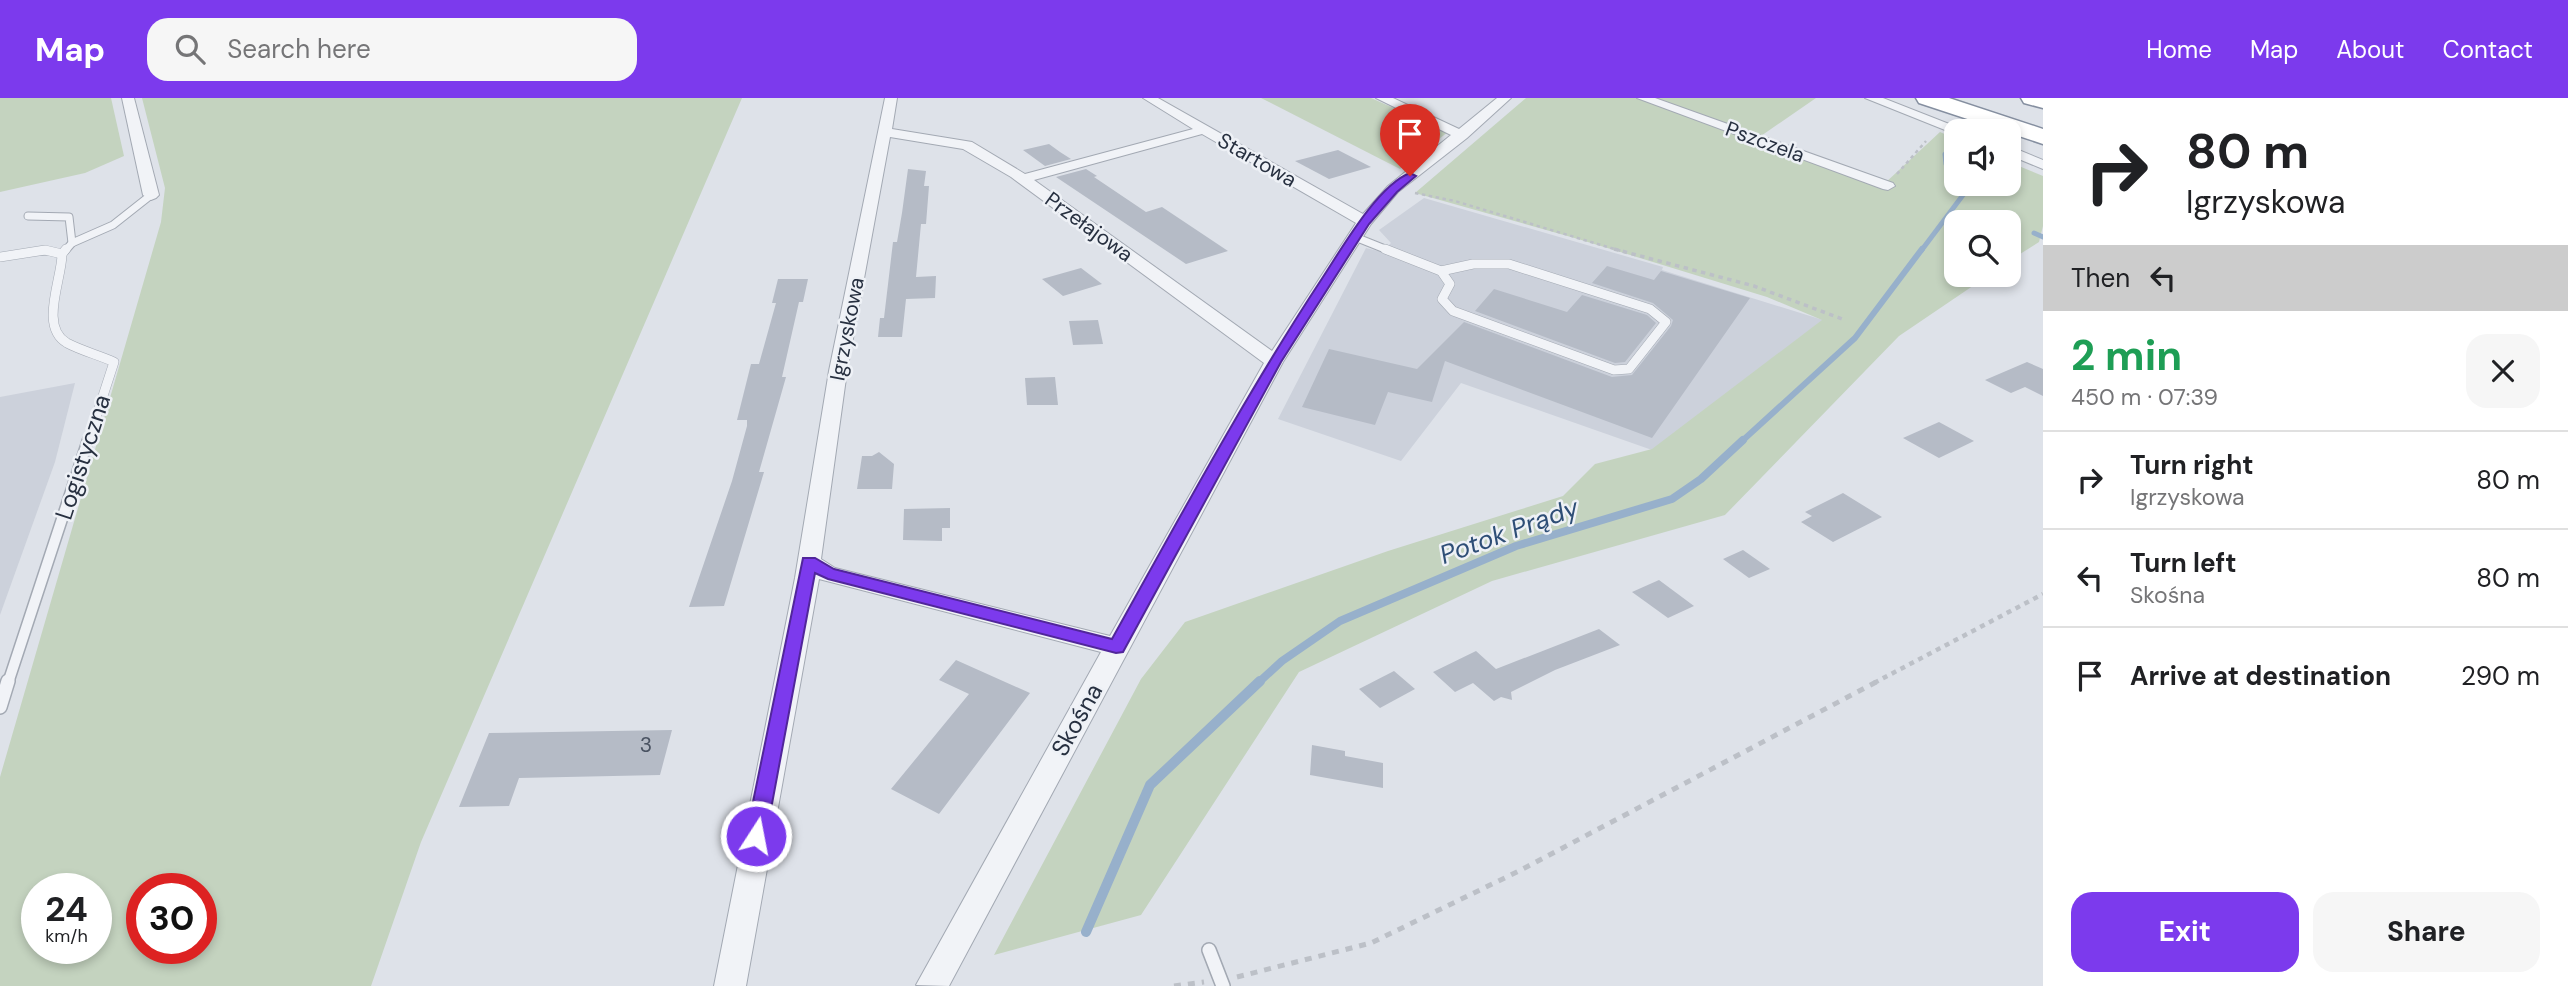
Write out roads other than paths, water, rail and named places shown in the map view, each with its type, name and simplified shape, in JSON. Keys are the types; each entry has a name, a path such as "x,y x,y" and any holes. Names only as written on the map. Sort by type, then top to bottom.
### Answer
{"highway":[{"path":"1927,98 2043,138"},
{"path":"1952,98 2043,126"},
{"path":"2022,100 2043,101"},
{"path":"2022,100 2043,110"}],"street":[{"path":"128,98 151,195"},
{"name":"Igrzyskowa","path":"730,986 809,562 838,371 891,98"},
{"name":"Startowa","path":"1149,98 1360,230"},
{"path":"1382,98 1462,135"},
{"name":"Skośna","path":"932,985 1274,362 1360,230 1394,189 1505,98"},
{"name":"Pszczela","path":"1643,98 1888,186"},
{"path":"1871,98 1944,125"},
{"path":"1022,178 1203,130"},
{"name":"Przełajowa","path":"886,132 967,145 1022,178 1274,362"},
{"path":"2021,155 2043,165"},
{"path":"809,562 828,574 1116,647"}],"lane":[{"path":"0,257 45,250 62,254 72,243 113,225 151,195"},
{"path":"28,216 69,217 72,243"},
{"path":"1360,230 1441,271 1450,284 1441,299 1453,311 1614,370 1629,369 1666,322 1650,309 1509,264 1473,264 1441,271"},
{"name":"Logistyczna","path":"0,707 114,362 64,341 53,330 52,317 63,269 62,254"},
{"path":"1209,950 1222,983"}],"waterway":[{"name":"Potok Prądy","path":"1921,251 1962,196"},
{"path":"2034,233 2043,237"},
{"name":"Potok Prądy","path":"1741,442 1855,338 1922,249"},
{"name":"Potok Prądy","path":"1258,683 1282,661 1340,621 1516,546 1672,499 1701,479 1743,440"},
{"name":"Potok Prądy","path":"1086,932 1150,785 1260,681"}]}
